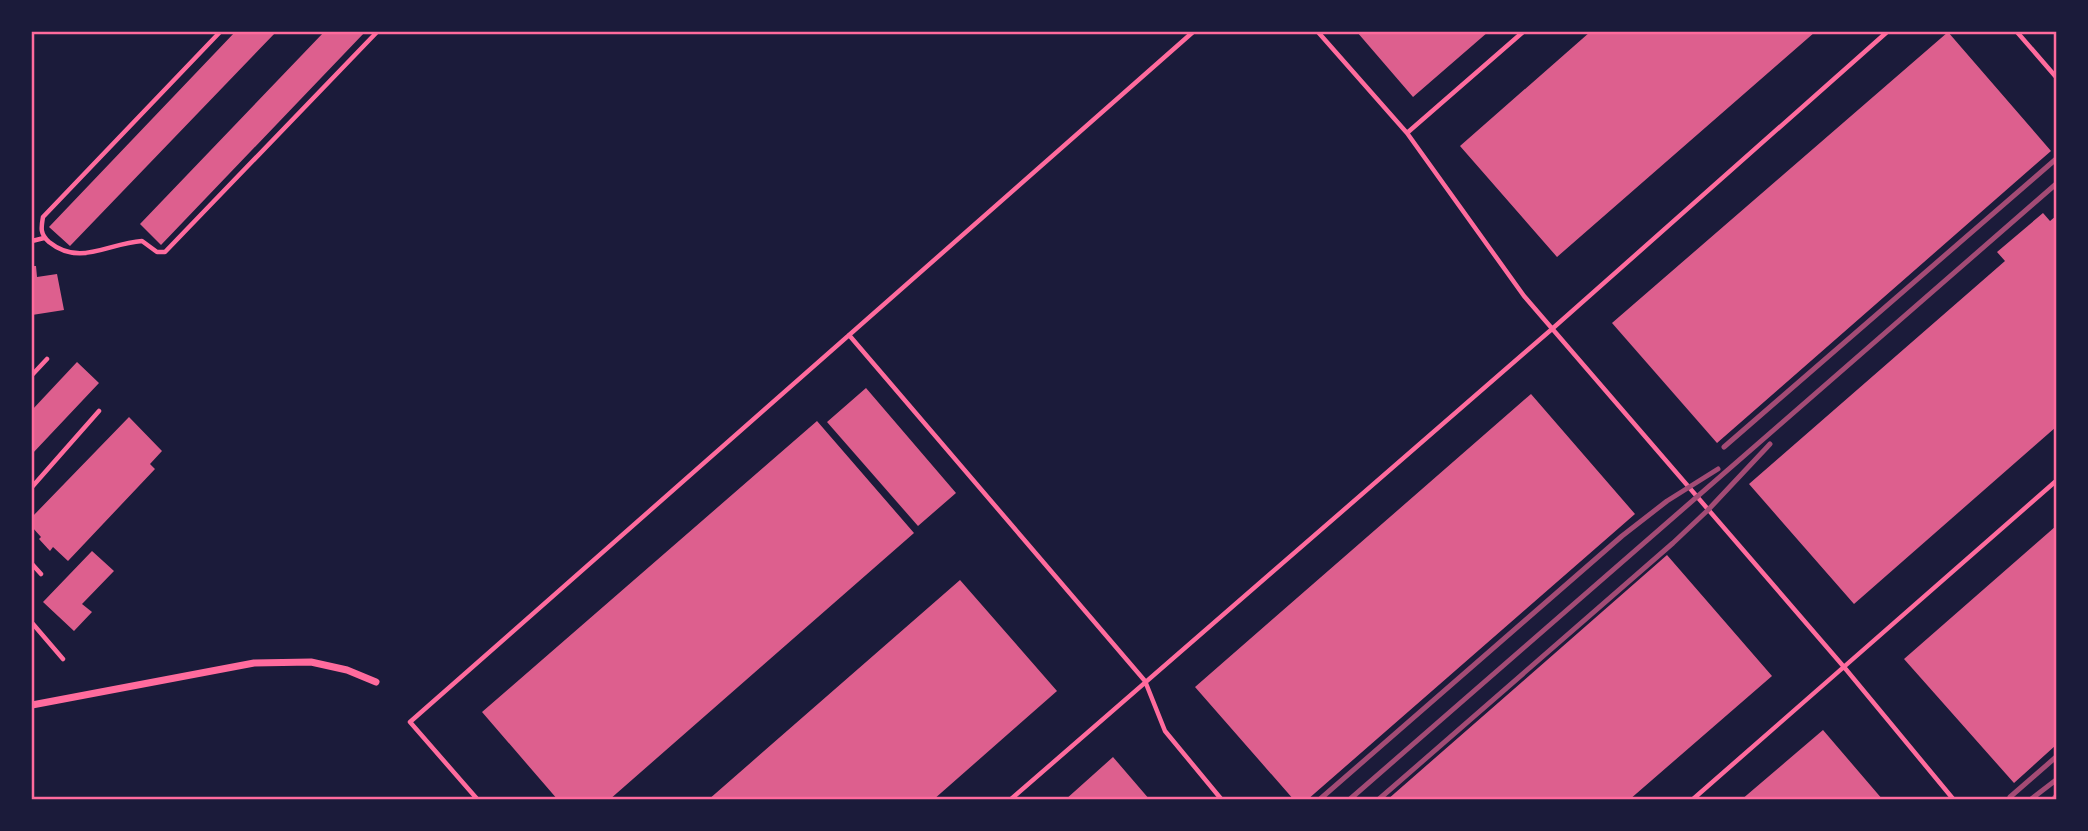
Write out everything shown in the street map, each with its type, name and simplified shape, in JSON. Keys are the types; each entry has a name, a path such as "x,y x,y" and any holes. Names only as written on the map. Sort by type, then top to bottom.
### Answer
{"street":[{"path":"32,705 254,663 311,662 347,670 376,682"}],"lane":[{"path":"220,32 43,217 40,230 45,238 66,253 80,254 142,241 158,252 165,252 377,32"},
{"path":"478,800 410,722 1193,32"},
{"path":"1318,32 1407,133 1524,296 1844,667 1954,800"},
{"path":"1407,133 1523,32"},
{"path":"1010,800 1552,329 1887,32"},
{"path":"2017,32 2056,76"},
{"path":"32,241 45,238"},
{"path":"849,335 1145,681 1166,731 1222,800"},
{"path":"32,375 47,359"},
{"path":"32,487 99,411"},
{"path":"1692,800 2056,481"},
{"path":"32,564 41,573"},
{"path":"33,624 63,659"}],"building":[{"path":"235,32 276,32 70,246 49,227"},
{"path":"324,32 365,32 161,245 140,224"},
{"path":"1357,32 1488,32 1413,97"},
{"path":"1590,32 1815,32 1557,257 1460,146"},
{"path":"1948,32 2051,151 1717,443 1612,323"},
{"path":"2043,213 2050,221 2056,216 2056,427 1854,604 1749,484 2005,261 1997,252"},
{"path":"32,266 36,266 37,277 57,274 64,310 32,315"},
{"path":"77,362 99,383 32,454 32,410"},
{"path":"866,388 956,493 918,526 827,422"},
{"path":"1531,394 1635,514 1307,800 1294,800 1195,687"},
{"path":"129,417 162,451 150,464 155,469 68,561 53,547 50,551 39,539 41,537 32,527 32,517"},
{"path":"817,421 914,533 609,800 558,800 482,712"},
{"path":"2056,526 2056,745 2014,783 1904,659"},
{"path":"92,551 114,571 82,604 92,612 74,631 43,602"},
{"path":"1667,555 1772,676 1629,800 1387,800"},
{"path":"960,580 1057,691 933,800 708,800"},
{"path":"1823,730 1883,800 1741,800"},
{"path":"1113,757 1150,800 1065,800"}],"railway":[{"path":"1724,447 2056,159"},
{"path":"1349,800 2056,184"},
{"path":"1378,800 1673,543 1770,444"},
{"path":"1319,800 1622,536 1667,501 1718,469"},
{"path":"2010,797 2056,757"},
{"path":"2030,800 2056,780"},
{"path":"2053,800 2056,796"}]}
